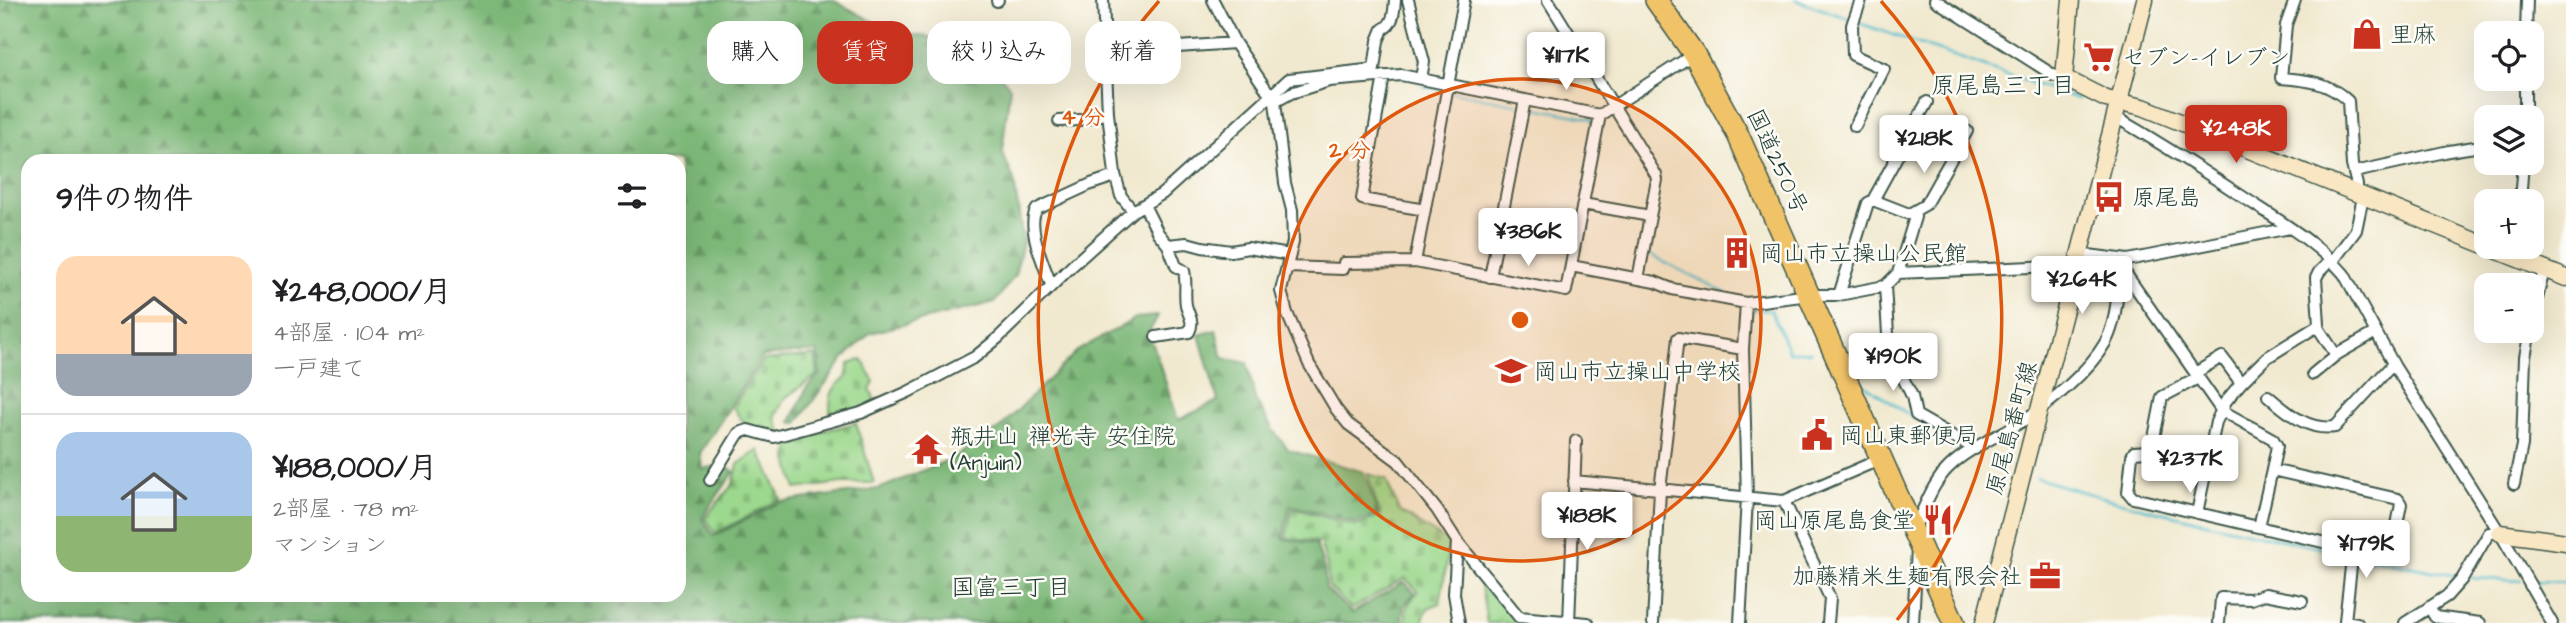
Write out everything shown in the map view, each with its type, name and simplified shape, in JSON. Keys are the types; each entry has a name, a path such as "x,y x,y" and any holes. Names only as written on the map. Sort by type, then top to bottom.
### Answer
{"highway":[{"name":"国道250号","path":"1645,0 1690,57"},
{"name":"国道250号","path":"1656,0 1738,135 1876,461 1938,623"},
{"name":"国道250号","path":"1876,461 1954,623"}],"street":[{"path":"1103,0 1104,21"},
{"path":"1213,0 1235,43 1273,98 1284,183 1292,209 1293,242 1281,291 1287,313 1323,390 1348,424 1398,461 1437,510 1457,541 1519,617 1588,623"},
{"path":"710,480 739,433 748,430 774,437 861,413 975,357 1133,211 1162,194 1273,98 1289,79 1374,69 1378,41 1383,29 1392,21 1395,0"},
{"path":"1408,0 1424,62 1422,78"},
{"path":"1415,262 1464,0"},
{"path":"1548,0 1656,175 1638,279"},
{"path":"1855,126 1884,69 1853,55 1854,20 1861,0"},
{"path":"1935,0 2055,76 2106,99 2164,146 2290,228 2332,260 2344,274 2393,364 2500,533 2552,623"},
{"path":"2064,79 2071,0"},
{"name":"原尾島番町線","path":"1984,623 2145,0"},
{"path":"2295,0 2286,25 2281,78 2328,85 2348,101 2352,165 2360,196 2356,230 2316,278 2317,326 2336,355"},
{"path":"2526,21 2527,0"},
{"path":"1181,47 1235,43"},
{"path":"1273,98 1329,81 1401,75 1524,104 1600,115 1690,57"},
{"path":"1384,76 1362,199 1425,210"},
{"path":"1107,84 1115,176 1121,197 1133,211"},
{"path":"1874,201 1927,102"},
{"path":"1490,277 1524,104"},
{"path":"2117,109 2143,107 2474,241"},
{"path":"1059,121 1080,120 1108,113"},
{"path":"1168,245 1187,243 1231,251 1248,248 1289,261 1343,269 1345,263 1415,262 1566,291 1600,115"},
{"path":"1839,295 1868,203 1874,201 1909,214 1924,205 1968,131"},
{"path":"2355,172 2474,147"},
{"path":"1051,285 1032,229 1033,215 1037,209 1058,199 1115,176"},
{"path":"1583,204 1650,216"},
{"path":"1144,205 1158,233 1168,245 1176,266 1185,271 1186,305 1192,318 1189,332 1156,337"},
{"path":"1571,266 1746,303 1839,295 1885,286 1898,273 1916,217 1915,211"},
{"path":"1898,273 2113,258 2128,260 2290,228"},
{"path":"2113,258 2221,410 2273,439 2277,446 2259,527"},
{"path":"2526,259 2544,271 2566,278"},
{"path":"1913,623 1915,538 1935,487 1948,468 2025,420 2063,390 2104,345 2113,323 2123,271"},
{"path":"1885,286 1889,350 1912,396 1916,415 1972,451"},
{"path":"1740,623 1747,498 1744,349 1746,303"},
{"path":"2197,513 2216,422 2221,410 2241,383 2266,358 2317,326"},
{"path":"2313,374 2336,355 2376,332"},
{"path":"1653,623 1660,490 1678,338 1744,349"},
{"path":"2514,484 2522,445 2528,343"},
{"path":"2241,383 2222,357 2162,397 2152,447 2147,452 2134,452 2127,492 2133,498 2353,549 2384,555 2392,551 2401,504 2398,499 2272,470"},
{"path":"2268,396 2296,420 2335,428 2393,364"},
{"path":"1569,622 1576,441"},
{"path":"1574,481 1784,501 1876,461"},
{"path":"1784,501 1830,598 1828,623"},
{"path":"2405,623 2447,596 2462,579 2489,533 2566,542"},
{"path":"1457,541 1454,594 1459,623"},
{"path":"2353,549 2344,621 2357,623"},
{"path":"2219,623 2221,598 2251,599 2264,594 2302,601"},
{"path":"2429,607 2435,617 2480,623"}],"green space":[{"path":"0,0 528,0 570,5 574,0 833,0 872,21 817,21 817,84 913,84 913,35 927,37 927,84 1007,84 1010,87 1002,152 1014,180 1023,242 1015,275 995,302 870,333 845,357 796,424 791,422 807,387 820,374 817,351 763,356 700,453 702,469 725,464 734,472 702,518 714,536 780,502 879,489 951,459 999,429 1077,351 1136,318 1158,316 1149,332 1178,420 1218,401 1199,335 1216,330 1223,358 1247,363 1255,399 1274,432 1289,450 1364,472 1378,514 1356,523 1290,505 1283,539 1316,544 1324,569 1326,589 1352,613 1404,582 1415,593 1404,605 1401,623 0,623"},
{"path":"815,355 818,374 784,399 775,418 781,433 757,430 742,421 733,407 764,360"},
{"path":"862,359 874,382 870,390 876,403 830,419 833,391 846,378 849,364"},
{"path":"856,423 874,483 841,483 796,489 788,459 791,438 804,440 820,432"},
{"path":"759,450 781,499 716,533 705,518 733,484 738,464"},
{"path":"1368,474 1386,479 1399,511 1450,543 1440,603 1428,608 1424,623 1405,623 1407,606 1418,591 1405,578 1352,609 1329,587 1327,566 1320,542 1286,538 1292,508 1356,526 1380,516"},
{"path":"1479,574 1514,617 1521,623 1487,623"}],"waterway":[{"path":"1796,0 1850,19"},
{"path":"1856,22 2078,99"},
{"path":"1423,86 1442,90"},
{"path":"1453,92 1519,105"},
{"path":"1526,106 1591,119 1593,125"},
{"path":"1648,254 1726,293"},
{"path":"1753,310 1771,310 1789,352 1812,352"},
{"path":"1859,381 1914,418"},
{"path":"2037,478 2152,510 2347,554"},
{"path":"2359,556 2457,576"},
{"path":"2471,578 2521,581"},
{"path":"2532,581 2566,582"}],"place":[{"name":"里麻","path":"2367,34"},
{"name":"セブン-イレブン","path":"2099,57"},
{"name":"原尾島","path":"2109,197"},
{"name":"岡山市立操山公民館","path":"1737,253"},
{"name":"岡山市立操山中学校","path":"1511,371"},
{"name":"岡山東郵便局","path":"1817,435"},
{"name":"瓶井山 禅光寺 安住院 (Anjuin)","path":"927,449"},
{"name":"岡山原尾島食堂","path":"1938,520"},
{"name":"加藤精米生麺有限会社","path":"2045,576"}],"district":[{"name":"原尾島三丁目","path":"2003,85"},
{"name":"国富三丁目","path":"1011,587"}]}
